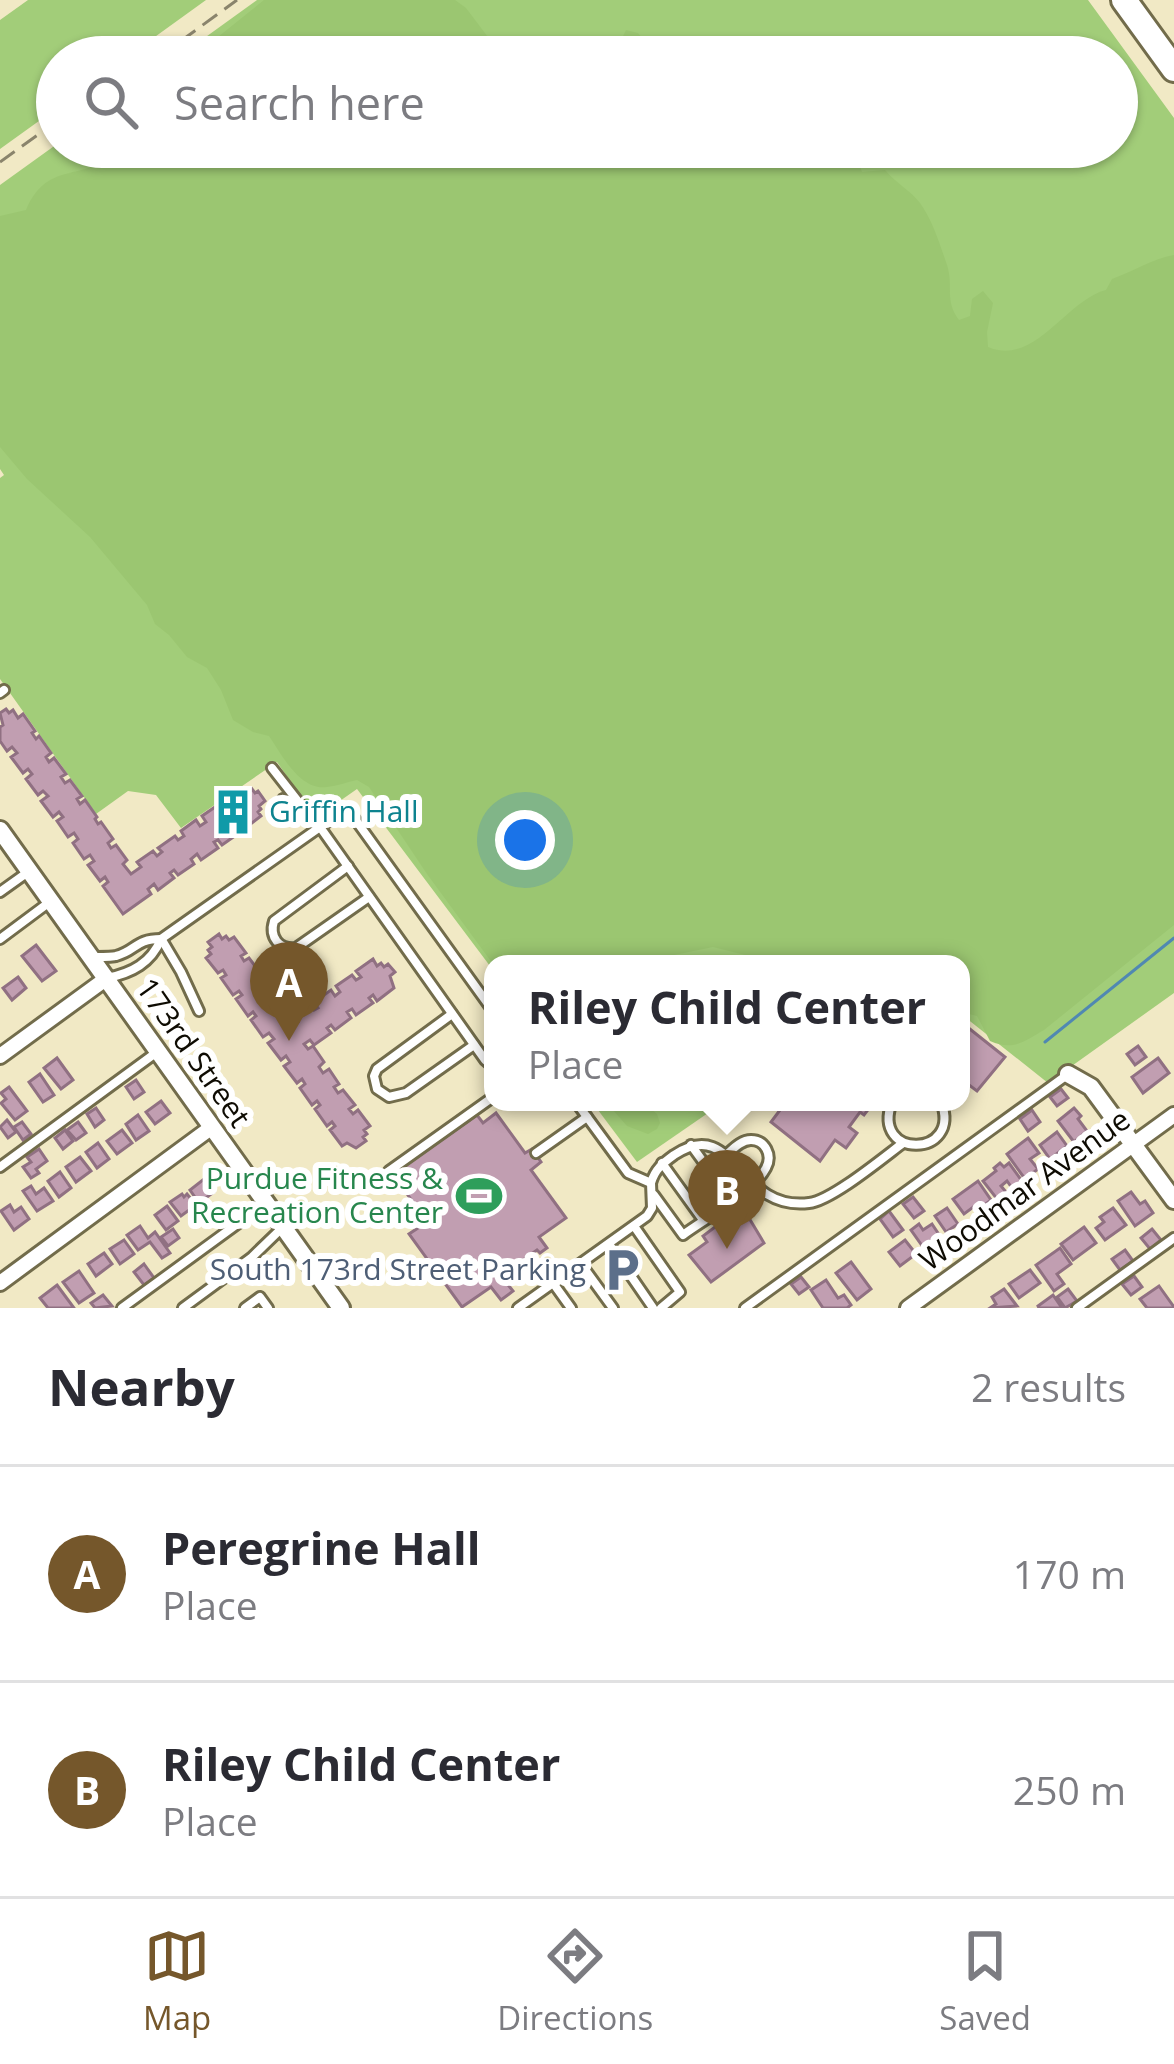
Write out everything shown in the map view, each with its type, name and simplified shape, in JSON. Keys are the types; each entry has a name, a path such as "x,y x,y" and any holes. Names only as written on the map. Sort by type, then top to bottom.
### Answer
{"highway":[{"path":"1124,0 1174,69"}],"street":[{"name":"173rd Street","path":"0,830 341,1308"},
{"path":"0,1056 107,978"},
{"path":"1068,1074 1090,1087 1174,1200"},
{"name":"Woodmar Avenue","path":"908,1308 1174,1115"},
{"path":"0,1283 212,1127"}],"lane":[{"path":"272,768 320,827 484,1057"},
{"path":"283,799 306,812"},
{"path":"107,978 128,974 155,955 161,939 347,808 484,998"},
{"path":"348,866 274,921 276,942 296,948 369,897"},
{"path":"0,892 30,871"},
{"path":"0,939 52,902"},
{"path":"91,957 122,954 144,939 161,939"},
{"path":"161,939 199,1011"},
{"path":"452,1014 376,1069 377,1089 389,1097 406,1093 474,1045"},
{"path":"0,1167 158,1051"},
{"path":"745,1308 1068,1074"},
{"path":"389,1171 484,1103"},
{"path":"583,1111 628,1173 652,1188 682,1235 753,1185 769,1163 765,1146 755,1140 745,1140 726,1155"},
{"path":"890,1111 890,1129 903,1143 922,1146 938,1136 945,1119 943,1111"},
{"path":"536,1153 587,1117"},
{"path":"521,1307 647,1216 652,1208 653,1173 691,1145 715,1146 740,1174 776,1200 811,1204 903,1143"},
{"path":"691,1145 731,1200"},
{"path":"662,1163 703,1220"},
{"path":"122,1308 266,1203"},
{"path":"609,1244 657,1308 680,1292 634,1226"},
{"path":"183,1308 251,1258 283,1227"},
{"path":"1077,1308 1174,1238"},
{"path":"581,1264 613,1308"},
{"path":"553,1283 571,1308"},
{"path":"245,1308 260,1297 268,1308"}],"green space":[{"path":"28,0 206,0 156,36 36,36 36,123 0,149 0,20"},
{"path":"257,0 1088,0 1114,36 207,36"},
{"path":"264,0 455,0 487,36 219,36"},
{"path":"1138,69 1174,118 1174,993 1048,1083 970,1021 970,955 484,958 357,789 337,803 330,796 310,810 277,762 181,828 156,795 128,791 96,814 0,679 0,478 4,475 0,469 0,185 36,159 36,168 1138,168"},
{"path":"88,168 885,170 920,203 932,225 947,265 954,313 959,320 970,316 972,299 983,291 993,303 988,347 1005,351 1035,340 1091,296 1106,290 1112,279 1174,255 1174,925 1044,1030 1012,1045 990,1041 977,1016 970,1014 970,955 745,955 713,947 674,955 486,955 369,787 357,780 327,787 308,783 269,736 233,720 207,668 187,657 155,624 147,605 90,537 0,447 0,216 26,210 35,193 58,177"},
{"path":"599,1111 711,1111 637,1162"},
{"path":"614,1111 653,1111 660,1123 648,1134 627,1126"}],"building":[{"name":"Griffin Hall","path":"6,709 18,718 23,714 36,739 39,736 51,753 46,757 49,762 54,758 66,774 61,777 65,783 70,780 82,796 77,799 80,804 85,800 98,824 101,822 113,839 108,843 111,848 116,845 131,874 141,867 137,862 153,851 157,856 162,852 158,848 175,836 178,840 184,836 181,831 196,820 200,826 206,822 202,816 218,805 221,810 228,805 225,800 240,789 245,795 252,789 258,791 265,801 259,806 261,816 244,829 240,824 235,827 239,833 222,845 214,842 218,848 201,860 197,854 191,859 194,864 178,875 174,870 170,873 174,878 158,890 154,884 148,889 151,894 123,914 103,886 108,882 105,877 100,881 88,865 94,861 90,855 84,859 73,843 78,839 74,833 68,837 57,821 63,817 59,812 53,817 41,801 48,796 43,791 38,795 26,779 32,774 28,769 23,773 11,757 17,753 12,747 7,751 0,741 0,713"},
{"path":"219,934 222,939 234,937 246,953 241,956 244,961 249,958 261,974 256,978 259,982 265,979 277,995 272,999 275,1004 280,1000 292,1016 287,1021 291,1027 298,1022 294,1017 310,1005 318,1008 314,1002 331,990 335,996 340,992 336,986 352,975 356,980 361,977 356,971 373,959 377,966 388,964 395,972 390,976 394,988 377,1001 373,995 369,998 373,1003 356,1015 352,1009 347,1012 351,1018 335,1030 331,1025 327,1028 331,1033 314,1045 310,1040 304,1044 308,1049 313,1046 324,1062 319,1067 323,1073 329,1069 339,1084 334,1087 338,1093 343,1090 355,1105 349,1109 353,1114 358,1110 370,1126 364,1130 366,1141 356,1148 347,1143 342,1146 330,1130 335,1126 332,1122 327,1126 315,1109 320,1105 317,1101 312,1105 300,1088 305,1084 302,1079 297,1083 284,1066 290,1062 286,1056 281,1060 268,1043 274,1039 269,1033 263,1037 251,1020 256,1016 253,1012 248,1016 236,999 242,995 239,991 233,995 221,978 226,975 223,970 218,973 206,958 212,947 208,942"},
{"path":"36,945 56,971 42,981 22,956"},
{"path":"18,977 26,988 12,1000 3,988"},
{"path":"970,1029 1005,1057 977,1091 970,1086"},
{"path":"1138,1046 1146,1057 1135,1065 1127,1054"},
{"path":"57,1058 73,1080 61,1089 44,1068"},
{"path":"1158,1058 1169,1073 1143,1093 1132,1077"},
{"path":"40,1074 54,1095 43,1102 29,1082"},
{"path":"136,1080 144,1092 134,1099 126,1087"},
{"path":"9,1087 27,1111 15,1120 1,1103 6,1099 1,1093"},
{"path":"1061,1089 1068,1098 1057,1106 1050,1097"},
{"path":"161,1101 170,1113 155,1124 146,1112"},
{"path":"96,1108 104,1120 95,1127 87,1114"},
{"path":"1074,1108 1087,1131 1074,1142 1058,1121"},
{"path":"1032,1110 1040,1122 1028,1131 1020,1119"},
{"path":"779,1111 867,1111 860,1112 849,1127 857,1133 846,1148 835,1140 820,1161 771,1122"},
{"name":"Purdue Fitness & Recreation Center","path":"496,1113 525,1153 532,1149 541,1162 531,1170 566,1218 539,1237 547,1248 501,1276 513,1291 501,1300 491,1287 462,1307 409,1234 427,1222 393,1174 477,1115 483,1123"},
{"path":"138,1115 149,1131 136,1140 126,1124"},
{"path":"7,1120 16,1132 8,1138 0,1127"},
{"path":"22,1122 31,1134 23,1140 14,1127"},
{"path":"78,1122 86,1133 76,1140 67,1130"},
{"path":"65,1130 73,1141 63,1149 55,1138"},
{"path":"122,1130 132,1143 117,1154 107,1141"},
{"path":"1057,1132 1067,1146 1050,1159 1040,1145"},
{"path":"1028,1138 1039,1153 1030,1159 1038,1169 1025,1179 1007,1154"},
{"path":"98,1143 109,1159 97,1168 86,1152"},
{"path":"39,1149 47,1161 31,1178 23,1167 31,1162 27,1157"},
{"path":"80,1157 91,1171 76,1182 66,1167"},
{"path":"1000,1163 1004,1167 1009,1163 1022,1181 1012,1188 1007,1181 1001,1186 1006,1192 997,1199 983,1181"},
{"path":"60,1172 71,1188 59,1197 48,1181"},
{"path":"204,1179 214,1192 199,1203 190,1190"},
{"path":"978,1181 991,1200 964,1214 953,1199"},
{"path":"31,1186 36,1194 44,1188 53,1201 37,1211 23,1191"},
{"path":"1131,1192 1153,1213 1135,1226 1118,1201"},
{"path":"182,1194 196,1205 181,1216 170,1202"},
{"path":"913,1197 924,1211 914,1218 903,1204"},
{"path":"10,1205 14,1212 21,1207 29,1219 14,1230 1,1211"},
{"path":"167,1206 178,1221 166,1230 155,1215"},
{"path":"947,1208 958,1224 946,1232 935,1216"},
{"path":"1113,1208 1126,1225 1105,1240 1096,1228 1104,1222 1100,1217"},
{"path":"889,1211 903,1230 893,1237 880,1219"},
{"path":"746,1213 764,1243 711,1282 689,1255 723,1221 727,1227"},
{"path":"919,1224 923,1230 932,1224 940,1236 923,1247 911,1230"},
{"path":"140,1226 148,1238 155,1232 170,1253 162,1258 150,1242 138,1250 127,1235"},
{"path":"1084,1227 1096,1243 1073,1260 1061,1244"},
{"path":"173,1229 179,1238 168,1246 161,1237"},
{"path":"1152,1229 1161,1240 1150,1249 1141,1238"},
{"path":"124,1240 134,1254 120,1264 110,1249"},
{"path":"905,1240 916,1254 900,1266 889,1252"},
{"path":"1060,1248 1071,1264 1057,1274 1064,1284 1054,1291 1036,1265"},
{"path":"1125,1250 1133,1261 1120,1270 1112,1259"},
{"path":"104,1253 112,1264 96,1276 88,1264"},
{"path":"851,1262 871,1289 857,1300 836,1273"},
{"path":"144,1264 154,1278 144,1285 134,1272"},
{"path":"1030,1270 1040,1283 1019,1298 1009,1284"},
{"path":"79,1271 94,1293 79,1303 63,1282"},
{"path":"1134,1276 1142,1287 1131,1295 1122,1284"},
{"path":"801,1277 809,1287 799,1294 791,1284"},
{"path":"826,1280 838,1298 844,1295 851,1305 823,1308 811,1290"},
{"path":"57,1285 74,1308 48,1308 40,1298"},
{"path":"1159,1286 1174,1308 1147,1308 1140,1299"},
{"path":"1004,1289 1017,1306 990,1308 996,1304 992,1297"},
{"path":"1068,1289 1077,1301 1065,1308 1057,1297"},
{"path":"103,1295 112,1306 95,1308 91,1303"},
{"path":"1053,1295 1062,1308 1039,1308 1038,1306"}],"waterway":[{"path":"1045,1042 1174,938"}],"railway":[{"path":"188,36 237,0"},
{"path":"0,162 36,136"}],"place":[{"name":"Griffin Hall","path":"233,812"},
{"name":"Peregrine Hall","path":"289,1041"},
{"name":"Purdue Fitness & Recreation Center","path":"479,1196"},
{"name":"Riley Child Center","path":"727,1249"},
{"name":"South 173rd Street Parking","path":"622,1270"}]}
